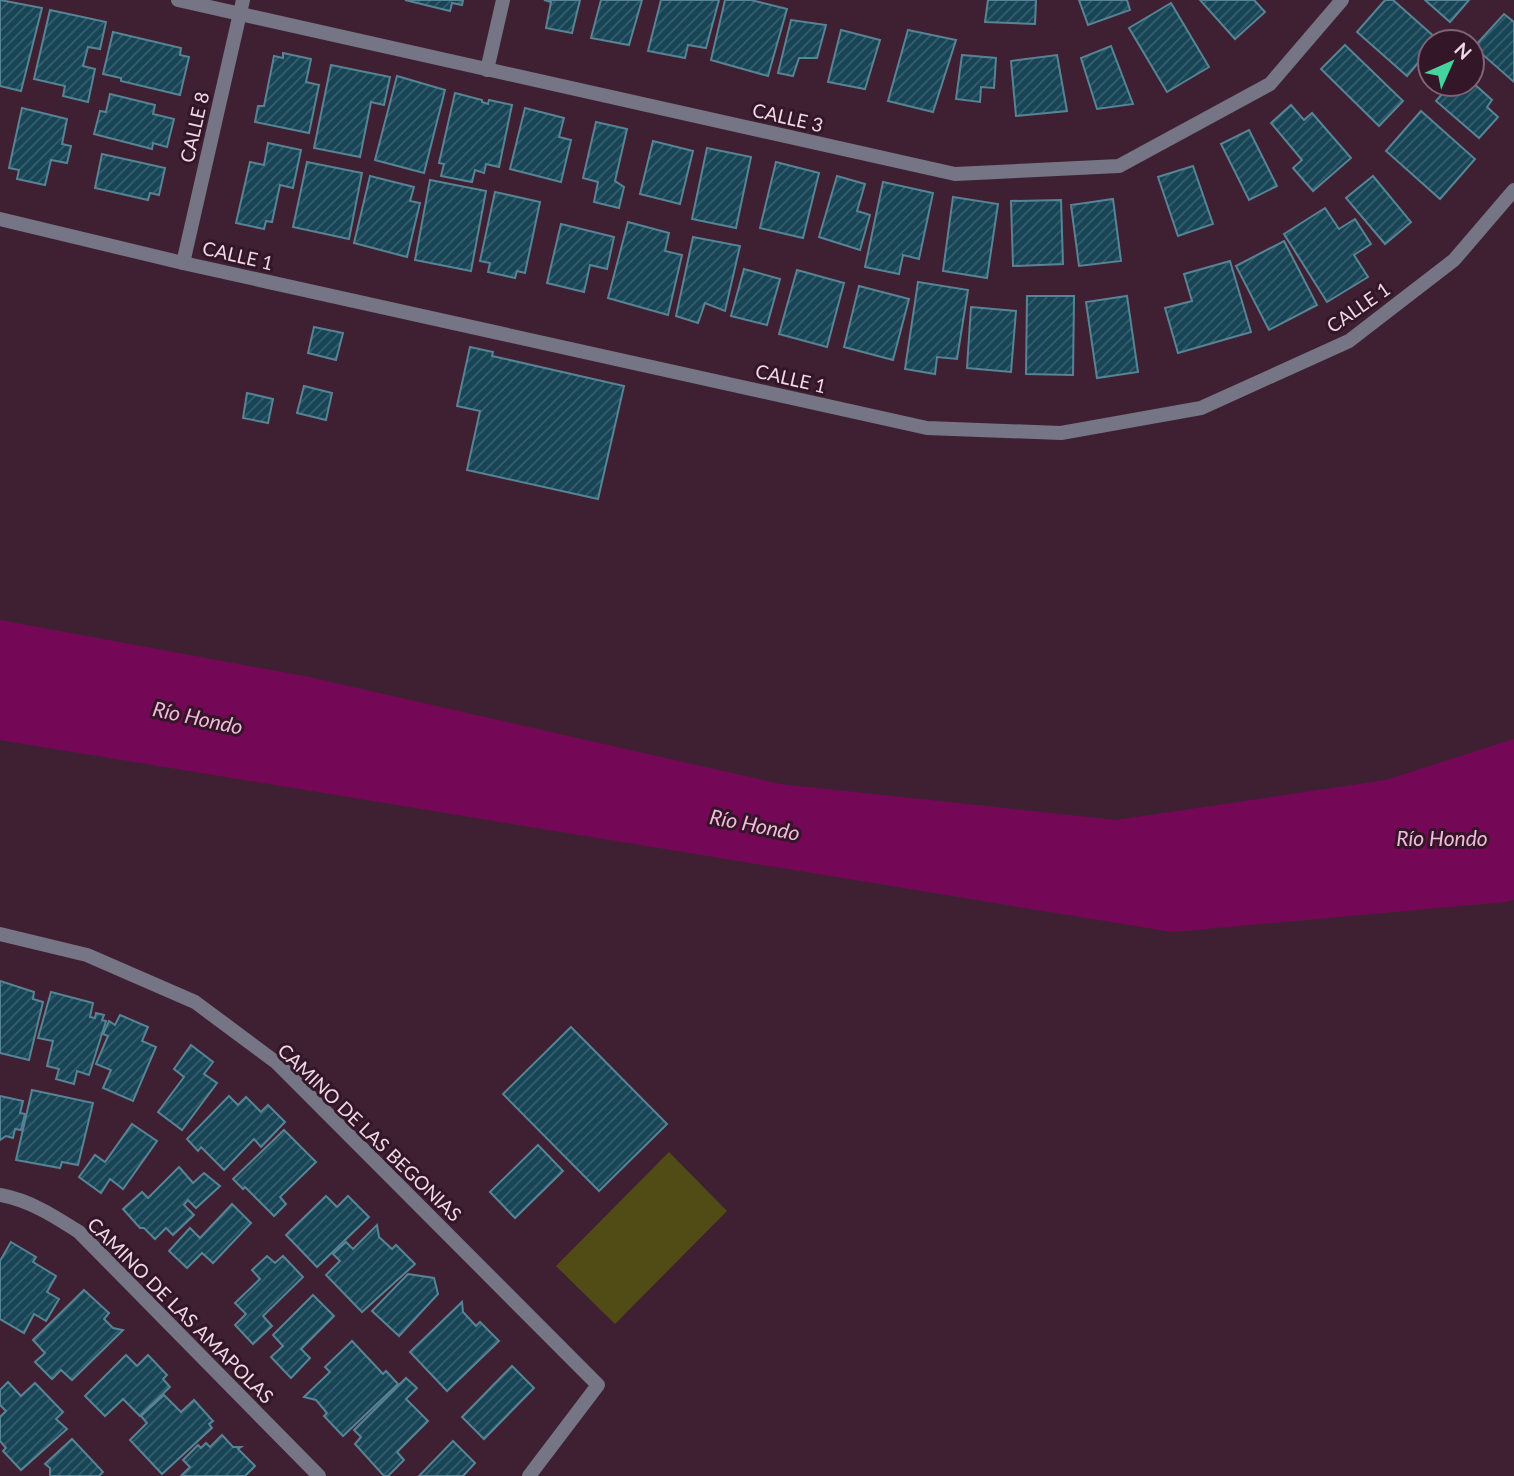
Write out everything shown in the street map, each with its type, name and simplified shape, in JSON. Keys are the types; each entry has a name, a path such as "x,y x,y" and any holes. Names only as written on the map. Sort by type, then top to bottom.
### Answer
{"street":[{"name":"CALLE 3","path":"178,0 241,7 487,70 955,174 1119,166 1270,84 1342,0"},
{"path":"487,70 503,0"},
{"name":"CALLE 8","path":"183,263 241,7"},
{"name":"CALLE 1","path":"0,219 183,263 927,428 1060,433 1201,408 1349,341 1454,261 1514,190"},
{"name":"CAMINO DE LAS BEGONIAS","path":"0,934 87,955 195,1002 277,1063 598,1385 529,1476"},
{"name":"CAMINO DE LAS AMAPOLAS","path":"0,1195 17,1198 53,1215 79,1232 319,1476"}],"shaded area":[{"path":"669,1152 727,1211 615,1324 556,1266"}],"water":[{"name":"Río Hondo","path":"0,620 309,677 780,784 1116,820 1386,780 1514,739 1514,900 1172,932 0,740"}],"building":[{"path":"0,0 42,8 21,91 0,86"},
{"path":"405,0 463,0 462,5 452,3 450,11"},
{"path":"544,0 580,0 572,33 546,28 551,2"},
{"path":"601,0 642,0 629,45 591,38"},
{"path":"661,0 719,0 706,48 688,45 685,58 648,51"},
{"path":"725,0 751,0 787,9 768,76 711,60"},
{"path":"988,0 1036,0 1035,24 985,22"},
{"path":"1079,0 1127,0 1130,10 1088,25"},
{"path":"1200,0 1254,0 1265,12 1235,39"},
{"path":"1385,0 1393,0 1424,28 1416,28 1416,65 1407,76 1357,32"},
{"path":"1425,0 1469,0 1450,22"},
{"path":"1171,3 1209,67 1167,92 1129,28"},
{"path":"50,10 106,22 100,49 88,47 83,66 95,69 88,102 63,96 65,86 34,79"},
{"path":"1504,14 1514,22 1514,82 1486,58 1486,34"},
{"path":"791,20 826,25 817,58 799,58 793,76 778,73"},
{"path":"841,30 880,40 865,89 828,82"},
{"path":"908,30 956,40 933,112 888,101"},
{"path":"113,32 181,48 180,55 189,57 180,95 103,74"},
{"path":"1345,45 1403,101 1379,126 1321,69"},
{"path":"1111,46 1133,104 1097,109 1081,58"},
{"path":"283,53 311,59 306,82 319,85 309,133 255,122 258,106 264,106 274,56 283,58"},
{"path":"962,55 996,58 994,88 981,87 980,102 956,99"},
{"path":"1057,55 1067,111 1016,116 1011,61"},
{"path":"331,65 390,77 384,105 371,102 360,157 314,148"},
{"path":"397,76 445,90 424,173 375,160"},
{"path":"455,93 488,104 489,100 512,105 499,167 486,164 484,173 475,170 472,182 441,176 444,164 439,163"},
{"path":"110,94 155,105 153,114 174,119 167,147 153,143 152,149 94,134 100,111 106,112"},
{"path":"1486,95 1492,100 1487,107 1498,117 1479,138 1436,101 1439,98 1486,98"},
{"path":"1291,105 1304,120 1312,113 1351,158 1313,191 1293,168 1302,160 1271,123"},
{"path":"22,108 67,119 62,144 71,146 67,163 51,160 45,185 17,179 19,170 9,168"},
{"path":"525,108 564,118 559,137 571,140 561,182 510,169"},
{"path":"1421,111 1475,159 1440,199 1386,151"},
{"path":"596,122 627,129 615,181 624,187 619,208 594,202 598,182 583,178"},
{"path":"1249,130 1277,186 1249,200 1221,144"},
{"path":"653,141 693,151 680,204 640,194"},
{"path":"268,143 301,150 293,188 280,185 272,222 266,221 264,229 236,223 250,162 264,165"},
{"path":"707,148 751,157 736,228 692,219"},
{"path":"102,154 165,168 159,195 150,193 148,200 95,188"},
{"path":"307,162 362,173 349,239 293,227"},
{"path":"776,162 819,173 803,238 760,228"},
{"path":"1193,166 1213,224 1178,236 1158,177"},
{"path":"370,176 414,187 410,201 420,203 407,257 354,243"},
{"path":"837,176 865,184 857,211 870,215 860,250 819,237"},
{"path":"1373,176 1411,222 1385,244 1346,198"},
{"path":"430,180 486,191 471,271 415,260"},
{"path":"883,182 933,193 919,259 903,255 899,274 865,267"},
{"path":"495,192 540,202 525,273 517,271 515,278 488,272 490,263 480,261"},
{"path":"953,197 998,204 987,278 943,271"},
{"path":"1113,199 1121,261 1079,266 1071,205"},
{"path":"1061,200 1063,264 1013,266 1011,201"},
{"path":"1325,208 1339,229 1355,219 1371,244 1354,255 1368,277 1327,302 1284,234"},
{"path":"628,222 669,233 665,251 682,255 668,315 608,298"},
{"path":"561,224 614,237 607,269 590,265 584,292 547,283"},
{"path":"693,237 740,246 725,311 705,303 698,323 676,316"},
{"path":"1284,241 1317,305 1269,330 1236,266"},
{"path":"1230,261 1251,332 1178,353 1165,308 1192,301 1184,274"},
{"path":"744,269 780,279 767,325 731,316"},
{"path":"797,270 844,283 827,347 779,334"},
{"path":"918,282 968,290 957,359 937,357 935,374 905,369"},
{"path":"859,286 909,299 893,360 844,347"},
{"path":"1027,296 1074,296 1073,375 1026,374"},
{"path":"1127,296 1138,372 1097,378 1086,302"},
{"path":"971,307 1016,311 1011,372 967,368"},
{"path":"314,327 343,333 336,360 308,353"},
{"path":"470,347 493,352 492,356 624,386 598,499 467,470 480,411 457,406"},
{"path":"304,386 332,393 326,420 297,413"},
{"path":"247,393 273,399 268,423 243,418"},
{"path":"0,981 34,992 33,999 43,1002 29,1060 0,1053"},
{"path":"51,992 93,1003 90,1017 95,1018 96,1013 104,1015 102,1020 106,1021 89,1075 77,1071 74,1084 56,1079 59,1069 47,1066 53,1041 38,1038"},
{"path":"120,1015 148,1027 142,1041 156,1047 133,1101 103,1088 111,1070 96,1064 108,1036 103,1034 109,1021 115,1025"},
{"path":"571,1027 667,1124 599,1191 503,1094"},
{"path":"191,1045 213,1062 204,1074 217,1083 182,1130 158,1112 184,1077 174,1069"},
{"path":"32,1090 93,1103 78,1165 62,1162 60,1168 16,1160"},
{"path":"0,1096 23,1101 20,1113 25,1114 21,1130 15,1129 13,1138 6,1136 0,1140"},
{"path":"229,1096 238,1105 246,1097 261,1112 268,1105 285,1122 261,1147 254,1139 224,1170 201,1147 198,1151 187,1139"},
{"path":"132,1124 157,1141 123,1189 110,1179 101,1193 79,1177 95,1155 105,1162"},
{"path":"284,1130 316,1162 280,1197 286,1204 274,1216 245,1187 243,1189 233,1179"},
{"path":"538,1145 563,1171 515,1218 490,1192"},
{"path":"179,1167 193,1183 204,1173 220,1186 196,1208 188,1200 184,1205 194,1215 173,1235 166,1228 155,1239 144,1228 140,1228 123,1209 142,1192 148,1198"},
{"path":"326,1196 337,1207 348,1196 369,1217 317,1267 286,1235"},
{"path":"232,1204 251,1223 213,1263 202,1253 187,1268 169,1251 190,1228 200,1238"},
{"path":"377,1225 379,1237 392,1249 396,1245 415,1264 362,1312 326,1275 340,1261 333,1254 346,1242 353,1249"},
{"path":"11,1242 36,1257 33,1262 56,1276 47,1292 59,1299 46,1321 34,1314 24,1333 0,1319 0,1261"},
{"path":"267,1256 275,1263 283,1256 303,1277 263,1316 272,1326 253,1344 235,1325 246,1314 235,1303 260,1279 252,1270"},
{"path":"408,1274 434,1278 438,1294 399,1336 372,1311"},
{"path":"84,1290 109,1313 104,1319 113,1328 123,1330 72,1380 61,1370 52,1379 35,1362 45,1353 33,1340"},
{"path":"313,1295 334,1316 301,1349 310,1358 291,1378 271,1357 283,1346 273,1335"},
{"path":"462,1302 463,1312 476,1326 480,1322 499,1341 447,1391 410,1352"},
{"path":"352,1341 383,1374 386,1371 398,1384 343,1436 324,1416 327,1413 316,1400 304,1397 330,1372 325,1367"},
{"path":"126,1355 137,1366 148,1355 167,1375 163,1379 170,1387 140,1416 123,1399 105,1416 85,1396"},
{"path":"512,1366 534,1388 484,1439 462,1417"},
{"path":"406,1378 417,1388 406,1399 428,1421 397,1452 404,1460 388,1476 384,1476 355,1444 361,1437 354,1430"},
{"path":"8,1382 21,1396 35,1383 63,1412 56,1419 67,1429 21,1470 3,1451 6,1448 0,1441 0,1417 6,1411 0,1405 0,1390"},
{"path":"164,1395 181,1412 194,1400 213,1421 209,1424 212,1428 162,1474 130,1440 147,1423 141,1416"},
{"path":"222,1435 233,1447 241,1447 238,1449 255,1466 245,1476 181,1476 190,1467 183,1460 198,1445 201,1448 206,1443 210,1447"},
{"path":"72,1439 103,1472 99,1476 50,1476 50,1468 45,1464"},
{"path":"453,1441 475,1463 463,1476 419,1476"}]}
